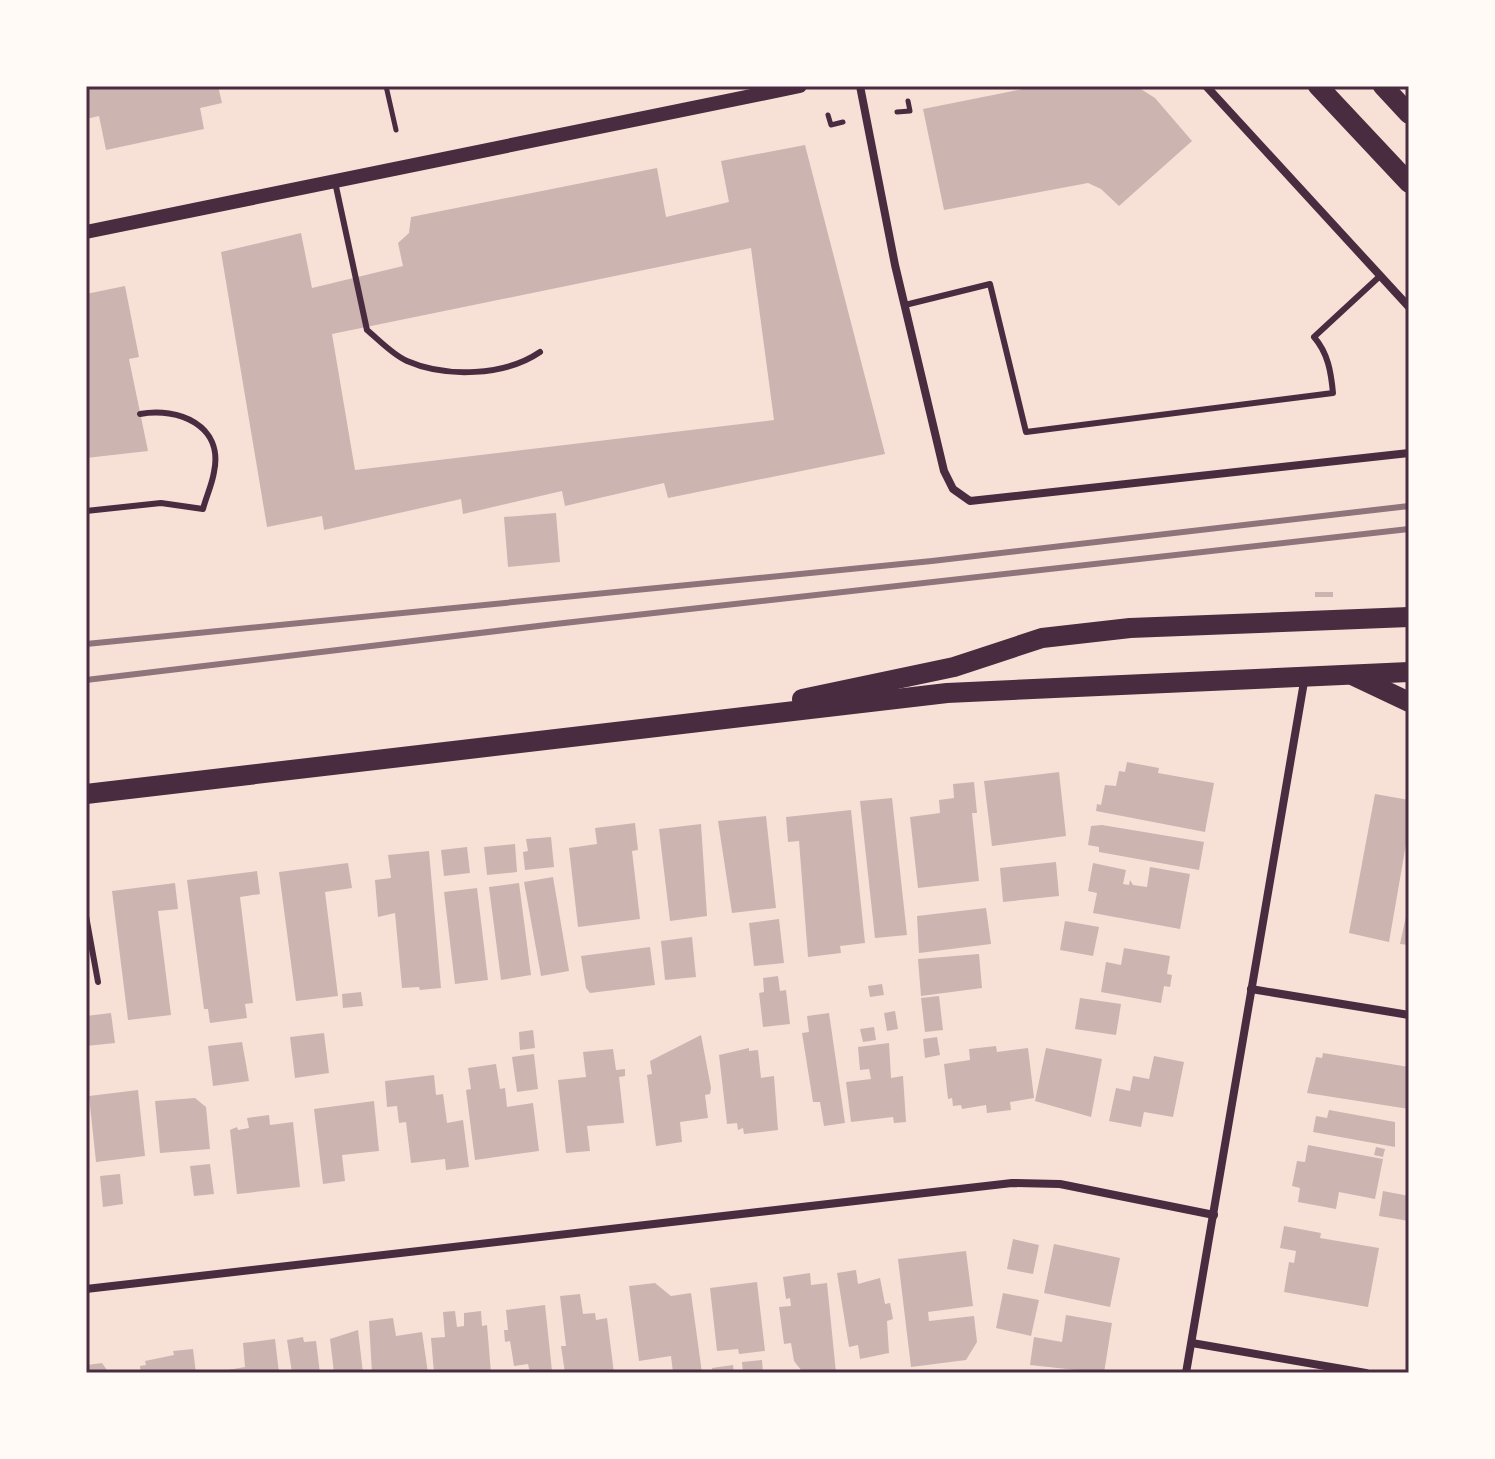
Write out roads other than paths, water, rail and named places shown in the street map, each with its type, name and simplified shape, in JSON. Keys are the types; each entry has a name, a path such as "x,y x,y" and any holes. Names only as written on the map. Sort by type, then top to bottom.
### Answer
{"main road":[{"path":"1318,86 1409,183"},
{"path":"1383,86 1409,114"},
{"path":"671,726 954,667 1042,638 1130,628 1409,617"},
{"path":"86,794 947,693 1409,672"},
{"path":"1350,674 1409,702"}],"street":[{"path":"86,232 800,86"},
{"path":"860,86 905,305 944,471 953,489 970,501 1409,453"},
{"path":"1206,86 1409,307"},
{"path":"1186,1373 1305,675"},
{"path":"1251,989 1409,1015"},
{"path":"86,1289 1012,1183 1060,1184 1214,1215"},
{"path":"1192,1343 1366,1373"}],"lane":[{"path":"335,182 367,330 407,361 486,374 526,362 540,352"},
{"path":"905,305 990,284 1026,432 1333,393 1331,371 1322,347 1314,337 1380,276"},
{"path":"86,511 161,503 203,509 215,470 214,447 206,430 189,417 171,411 140,414"},
{"path":"86,916 98,982"}],"railway":[{"path":"86,644 932,561 1409,506"},
{"path":"86,680 555,624 1409,529"}]}
